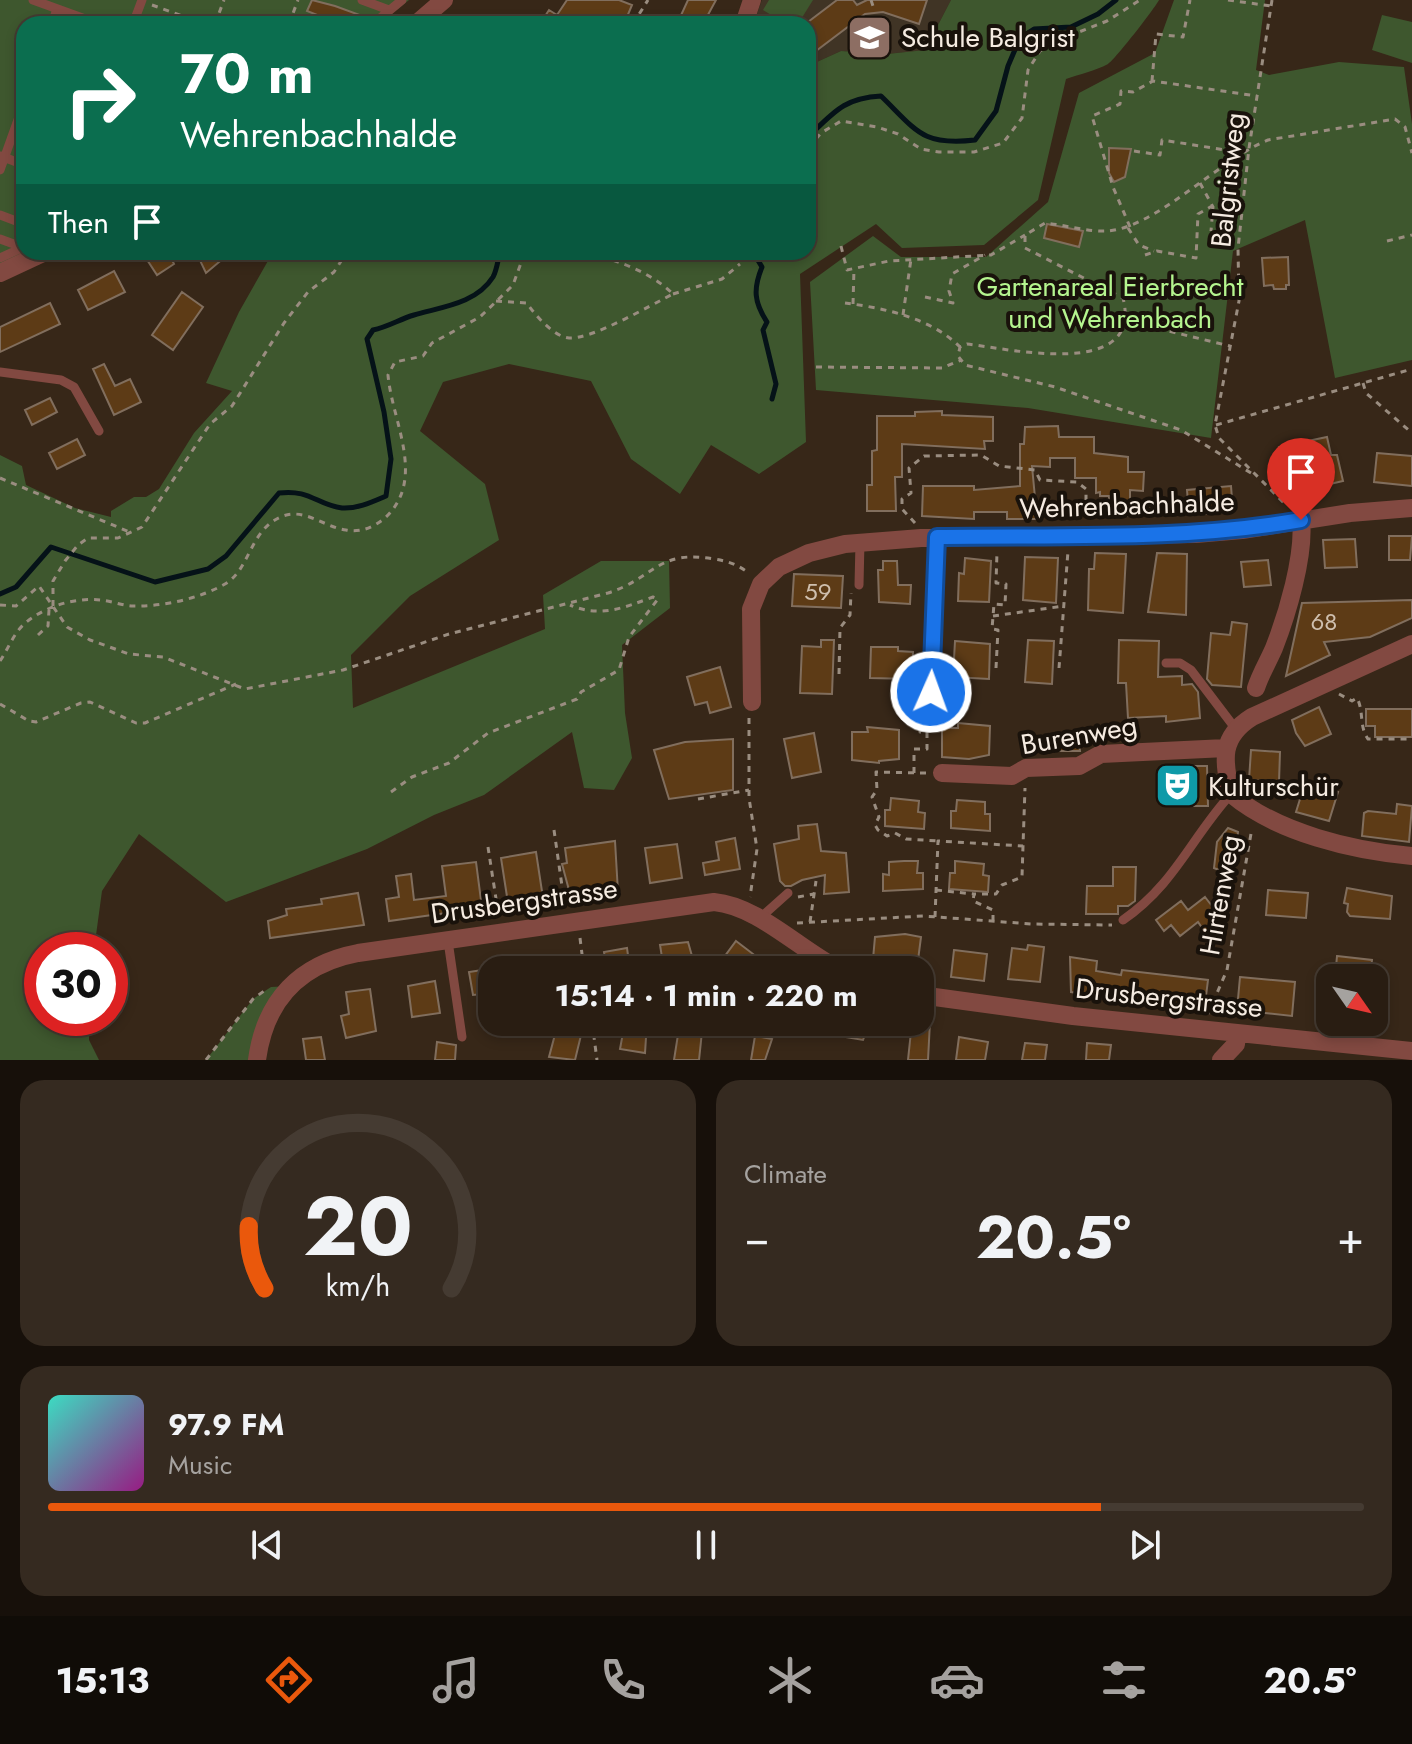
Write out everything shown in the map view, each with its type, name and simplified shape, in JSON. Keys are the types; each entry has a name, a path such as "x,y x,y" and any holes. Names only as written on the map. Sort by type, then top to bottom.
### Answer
{"street":[{"path":"425,16 444,0"},
{"path":"0,273 28,260"},
{"name":"Wehrenbachhalde","path":"761,584 779,567 809,553 860,542 1226,531 1412,508"},
{"path":"1256,688 1274,649 1302,550 1301,520"},
{"path":"929,538 931,692"},
{"path":"752,702 751,609 761,584"},
{"path":"1412,644 1252,717 1235,728 1226,748 1226,774 1231,794 1255,811 1320,839 1375,853 1412,856"},
{"name":"Burenweg","path":"942,773 1012,776 1026,768 1079,766 1101,754 1226,748"},
{"name":"Drusbergstrasse","path":"257,1060 260,1039 269,1016 291,986 314,966 339,957 701,902 725,903 760,920 818,956"},
{"name":"Drusbergstrasse","path":"934,997 1237,1034 1412,1051"},
{"path":"1221,1060 1236,1044 1237,1034"}],"lane":[{"path":"33,0 77,16"},
{"path":"362,0 389,10"},
{"path":"382,16 402,0"},
{"path":"55,16 57,9"},
{"path":"0,170 16,123"},
{"path":"0,372 61,380 74,387 99,431"},
{"path":"859,585 860,542"},
{"path":"1166,663 1180,663 1191,670 1235,728"},
{"path":"1123,920 1139,910 1174,875 1214,813 1231,794"},
{"path":"760,920 788,893"},
{"path":"448,941 462,1037"}],"path":[{"path":"142,0 184,16"},
{"path":"871,0 873,6"},
{"path":"816,139 841,121 877,127 898,134 921,149 939,152 974,152 1003,143 1022,118 1028,70 1040,51 1056,41 1107,21 1140,0"},
{"path":"1152,82 1156,34 1183,37 1190,0"},
{"path":"1228,0 1271,6"},
{"name":"Balgristweg","path":"1215,425 1239,301 1238,248 1249,148 1272,0"},
{"path":"1212,206 1198,214 1196,258 1155,252 1139,245 1113,187 1092,116 1120,104 1121,91 1133,92 1152,82 1257,96"},
{"path":"925,297 953,303 949,291 952,274 1045,223 1103,232 1129,227 1249,148 1268,140 1395,119 1405,127 1412,153"},
{"path":"1134,151 1160,155 1162,140 1232,151 1238,156"},
{"path":"1200,183 1212,206 1211,231"},
{"path":"960,347 967,344 1060,354 1094,353 1108,347 1119,333 1126,310 1123,298 1025,248 1025,235"},
{"path":"1387,241 1412,235"},
{"path":"841,246 847,270 911,259 985,255"},
{"path":"1145,255 1155,252"},
{"path":"903,316 911,259"},
{"path":"53,606 53,581 78,545 88,538 118,538 132,533 150,517 210,424 232,406 284,323 308,292 334,272 342,260"},
{"path":"0,661 21,627 53,606 99,600 132,606 203,594 231,579 255,540 281,517 304,514 346,530 375,526 394,508 404,492 407,467 388,375 395,362 423,356 432,343 462,329 513,285 522,260"},
{"path":"612,260 663,284 673,294"},
{"path":"496,301 527,303 539,320 570,338 604,328 673,294 722,279 740,264"},
{"path":"853,304 854,268"},
{"path":"845,303 903,316 935,328 960,347"},
{"path":"1123,320 1230,346"},
{"path":"960,347 958,356 965,365 1055,387 1181,430 1251,473 1301,520"},
{"path":"816,367 942,368 961,360"},
{"path":"1251,473 1247,464 1219,438 1215,425 1412,369"},
{"path":"1363,383 1366,393 1412,433"},
{"path":"929,538 902,509 902,499 911,493 909,468 924,456 981,455 999,466 1035,470 1040,480 1077,482 1086,489 1086,500 1110,535"},
{"path":"0,478 132,533"},
{"path":"1059,668 1069,535"},
{"path":"996,668 998,630 992,629 994,604 1005,605 1006,584 996,583 997,536"},
{"path":"0,605 16,606 39,586 67,627 90,640 129,654 163,657 245,689 343,670 449,634 570,605 623,588 662,563 690,555 741,566 761,584"},
{"path":"839,674 840,628 850,615 851,593 859,585"},
{"path":"391,792 412,777 449,763 488,733 577,699 581,692 619,670 629,637 658,599 653,597 588,613 570,605"},
{"path":"993,616 1064,606"},
{"path":"38,635 48,626 49,610"},
{"path":"1331,681 1340,697 1352,701 1357,698 1361,705 1363,732 1368,739 1412,739"},
{"path":"0,704 32,722 90,702 141,724 236,684"},
{"path":"914,773 914,749 927,749 927,732 920,732 921,705 931,692"},
{"path":"752,702 749,790 757,849 760,920 788,923 935,917 1112,925 1123,920"},
{"path":"936,890 996,894 1002,885 1022,877 1026,768"},
{"path":"942,773 876,772 877,790 872,797 879,817 875,825 878,830 887,836 895,833 906,839 1023,846"},
{"path":"698,799 749,790"},
{"name":"Hirtenweg","path":"1205,1029 1227,970 1255,811"},
{"path":"554,830 564,900 584,906 581,921 583,956"},
{"path":"935,917 938,841"},
{"path":"488,847 501,933"},
{"path":"810,922 816,881"},
{"path":"974,894 973,901 993,910 993,921"},
{"path":"206,1060 253,999 271,987 291,986"},
{"path":"594,1036 597,1060"}],"shaded area":[{"name":"Schule Balgrist","path":"762,0 951,0 925,50 887,54 841,51 816,62 816,16 756,16"}],"green space":[{"path":"0,0 409,0 389,16 16,16 16,257 0,266"},
{"path":"769,0 813,0 803,16 773,16 763,10"},
{"path":"951,0 1159,0 1108,64 1066,79 1038,200 984,245 902,248 876,224 800,274 806,442 759,474 711,445 680,494 631,459 591,381 509,364 443,382 420,431 485,484 499,540 410,596 351,655 353,708 545,629 543,595 601,561 669,561 670,608 622,645 625,713 632,758 614,790 584,788 572,732 484,795 434,815 367,849 226,902 139,834 102,891 96,932 24,932 24,1036 89,1036 99,1060 0,1060 0,455 22,466 26,485 75,508 111,517 111,511 134,497 146,497 159,489 194,433 232,391 206,383 239,312 268,260 816,260 816,62 841,51 887,54 925,50"},
{"name":"Gartenareal Eierbrecht und Wehrenbach","path":"1174,0 1265,0 1256,70 1269,75 1339,62 1404,67 1412,124 1412,360 1335,378 1305,220 1233,251 1211,438 1028,408 816,390 810,282 873,236 901,257 986,257 1048,202 1079,93 1155,53"},
{"path":"1382,15 1412,22 1412,63 1372,50"},
{"path":"291,986 257,1060 206,1060 253,999 271,987"}],"building":[{"path":"312,0 362,16 320,16 307,11"},
{"path":"567,0 619,0 632,5 627,16 545,16 549,10 557,15"},
{"path":"688,0 716,0 707,16 681,16"},
{"path":"837,0 853,0 857,5 867,0 927,0 919,24 883,12 865,14 816,51 816,16"},
{"path":"1109,148 1131,149 1125,177 1114,182 1109,173"},
{"path":"1047,224 1083,231 1079,247 1044,238"},
{"path":"1288,257 1289,285 1286,289 1264,286 1262,258"},
{"path":"147,260 172,260 174,264 157,275"},
{"path":"200,260 221,260 206,273"},
{"path":"114,271 125,292 88,310 78,290"},
{"path":"182,292 203,307 173,350 152,335"},
{"path":"50,303 60,324 0,352 0,327"},
{"path":"104,364 115,386 130,379 141,402 114,415 93,369"},
{"path":"50,398 57,412 32,425 25,410"},
{"path":"942,411 942,415 993,417 993,441 984,441 985,449 902,444 902,477 895,477 896,511 867,511 867,485 872,485 872,451 877,450 877,416 915,416 915,412"},
{"path":"1058,426 1059,437 1094,437 1094,453 1128,457 1128,472 1144,472 1143,491 1130,490 1130,516 1109,516 1109,496 1096,493 1096,478 1075,478 1075,458 1050,458 1050,467 1032,466 1037,519 1007,519 1007,512 974,512 974,519 922,516 923,486 974,486 974,490 1020,486 1020,444 1024,444 1025,427"},
{"path":"1327,437 1331,455 1337,455 1343,481 1291,493 1279,447"},
{"path":"77,439 85,455 57,469 49,453"},
{"path":"1377,453 1412,456 1412,486 1374,482"},
{"path":"1231,486 1233,512 1189,515 1187,490"},
{"path":"1389,536 1412,536 1410,560 1389,560"},
{"path":"1355,539 1357,567 1325,568 1323,540"},
{"path":"1095,553 1126,554 1123,613 1088,610 1089,569 1094,569"},
{"path":"1157,553 1187,554 1186,615 1148,612"},
{"path":"1025,557 1058,558 1056,603 1023,600"},
{"path":"965,558 991,561 989,602 958,601 959,573 964,574"},
{"path":"1268,560 1271,585 1244,587 1241,562"},
{"path":"883,561 897,561 898,585 911,585 910,604 879,602 878,570 883,570"},
{"path":"794,574 843,576 841,608 792,606"},
{"path":"1412,600 1412,618 1370,637 1324,642 1330,655 1286,676 1302,603"},
{"path":"1232,622 1247,624 1241,687 1212,685 1207,679 1211,633 1230,635"},
{"path":"821,640 834,640 832,694 800,693 802,646 821,647"},
{"path":"1028,640 1054,641 1052,684 1025,682"},
{"path":"1119,640 1159,641 1158,677 1182,676 1182,685 1192,684 1198,692 1200,718 1166,722 1166,716 1128,718 1126,683 1118,683"},
{"path":"955,641 990,644 989,679 953,677"},
{"path":"871,647 898,647 898,651 913,652 912,679 870,678"},
{"path":"720,667 731,707 710,713 707,702 695,705 687,677"},
{"path":"1319,707 1331,734 1305,746 1292,720"},
{"path":"1366,709 1412,709 1412,737 1375,737 1375,726 1366,726"},
{"path":"958,723 990,726 989,755 969,759 942,757 942,728 958,728"},
{"path":"867,727 899,730 899,759 879,763 852,760 852,732 868,732"},
{"path":"1078,732 1080,751 1056,751 1055,734"},
{"path":"814,733 821,772 792,778 784,739"},
{"path":"733,739 733,790 669,799 654,750 685,742"},
{"path":"1251,750 1280,752 1279,782 1249,780"},
{"path":"1163,766 1207,766 1208,806 1163,806"},
{"path":"1305,783 1338,792 1329,821 1296,812"},
{"path":"891,798 919,801 918,812 925,813 924,829 885,826 885,810 890,810"},
{"path":"957,800 985,802 985,814 990,814 990,831 951,828 951,811 956,811"},
{"path":"1397,804 1412,806 1409,842 1362,836 1364,813 1396,814"},
{"path":"817,824 821,851 846,853 849,892 824,894 825,875 791,886 785,886 780,881 774,844 799,839 798,826"},
{"path":"1228,828 1238,832 1235,859 1224,872 1214,868 1217,842"},
{"path":"735,838 740,869 705,875 703,863 719,860 716,842"},
{"path":"615,841 618,892 602,894 602,890 570,894 562,864 567,863 565,848"},
{"path":"677,844 682,878 650,883 645,848"},
{"path":"536,852 543,898 508,903 501,858"},
{"path":"918,861 917,873 923,873 923,889 883,891 883,874 889,875 889,862"},
{"path":"955,861 984,864 983,875 989,876 988,892 949,889 950,873 955,873"},
{"path":"476,862 482,908 389,921 386,899 399,897 396,876 411,874 414,900 446,896 442,866"},
{"path":"1113,867 1136,867 1135,901 1128,906 1118,906 1118,914 1086,914 1087,886 1113,886"},
{"path":"1347,888 1392,896 1390,919 1350,916 1348,904 1344,903"},
{"path":"1268,890 1308,893 1306,918 1266,915"},
{"path":"358,893 364,925 270,938 268,921 287,915 286,909 322,904 321,899"},
{"path":"1205,897 1222,919 1205,932 1198,922 1180,936 1171,925 1164,931 1156,920 1181,901 1188,910"},
{"path":"905,934 921,937 919,956 873,956 875,937"},
{"path":"736,941 756,956 725,956"},
{"path":"688,942 692,956 662,956 660,945"},
{"path":"1028,945 1044,947 1040,982 1008,979 1012,948 1027,950"},
{"path":"627,948 628,956 605,956 604,952"},
{"path":"954,950 987,954 984,981 951,977"},
{"path":"1337,956 1372,960 1372,964 1336,964"},
{"path":"1070,957 1097,961 1096,971 1121,975 1122,970 1208,980 1206,996 1187,994 1186,1005 1119,997 1120,992 1094,989 1093,995 1071,992"},
{"path":"478,971 478,994 473,995 469,972"},
{"path":"1240,977 1295,982 1292,1016 1237,1010"},
{"path":"435,981 440,1013 412,1017 408,986"},
{"path":"370,989 376,1031 346,1038 341,1016 349,1014 346,992"},
{"path":"555,1036 581,1036 575,1060 549,1057"},
{"path":"622,1036 646,1036 645,1053 620,1049"},
{"path":"678,1036 702,1036 699,1060 674,1060"},
{"path":"755,1036 772,1039 765,1060 751,1060"},
{"path":"839,1036 865,1036 863,1040"},
{"path":"911,1036 929,1036 928,1060 908,1060"},
{"path":"321,1037 325,1060 306,1060 303,1039"},
{"path":"959,1037 988,1042 985,1060 956,1060"},
{"path":"437,1042 456,1045 455,1060 435,1060"},
{"path":"1025,1043 1047,1045 1045,1060 1022,1060"},
{"path":"1087,1043 1111,1045 1109,1060 1086,1060"}],"waterway":[{"path":"816,130 848,103 881,96 913,127 931,138 943,141 975,140 996,111 1008,66 1020,38 1034,29 1071,27 1098,14 1116,0"},
{"path":"0,594 16,587 51,547 155,582 208,569 226,556 279,493 298,493 342,508 359,506 386,496 391,459 367,339 373,330 468,299 493,277 498,260"},
{"path":"758,260 762,267 756,295 767,322 763,330 776,384 772,399"}],"place":[{"name":"Schule Balgrist","path":"870,37"},
{"name":"Kulturschür","path":"1177,786"}],"route":[{"path":"931,692 937,537 1196,534 1301,520"}]}
